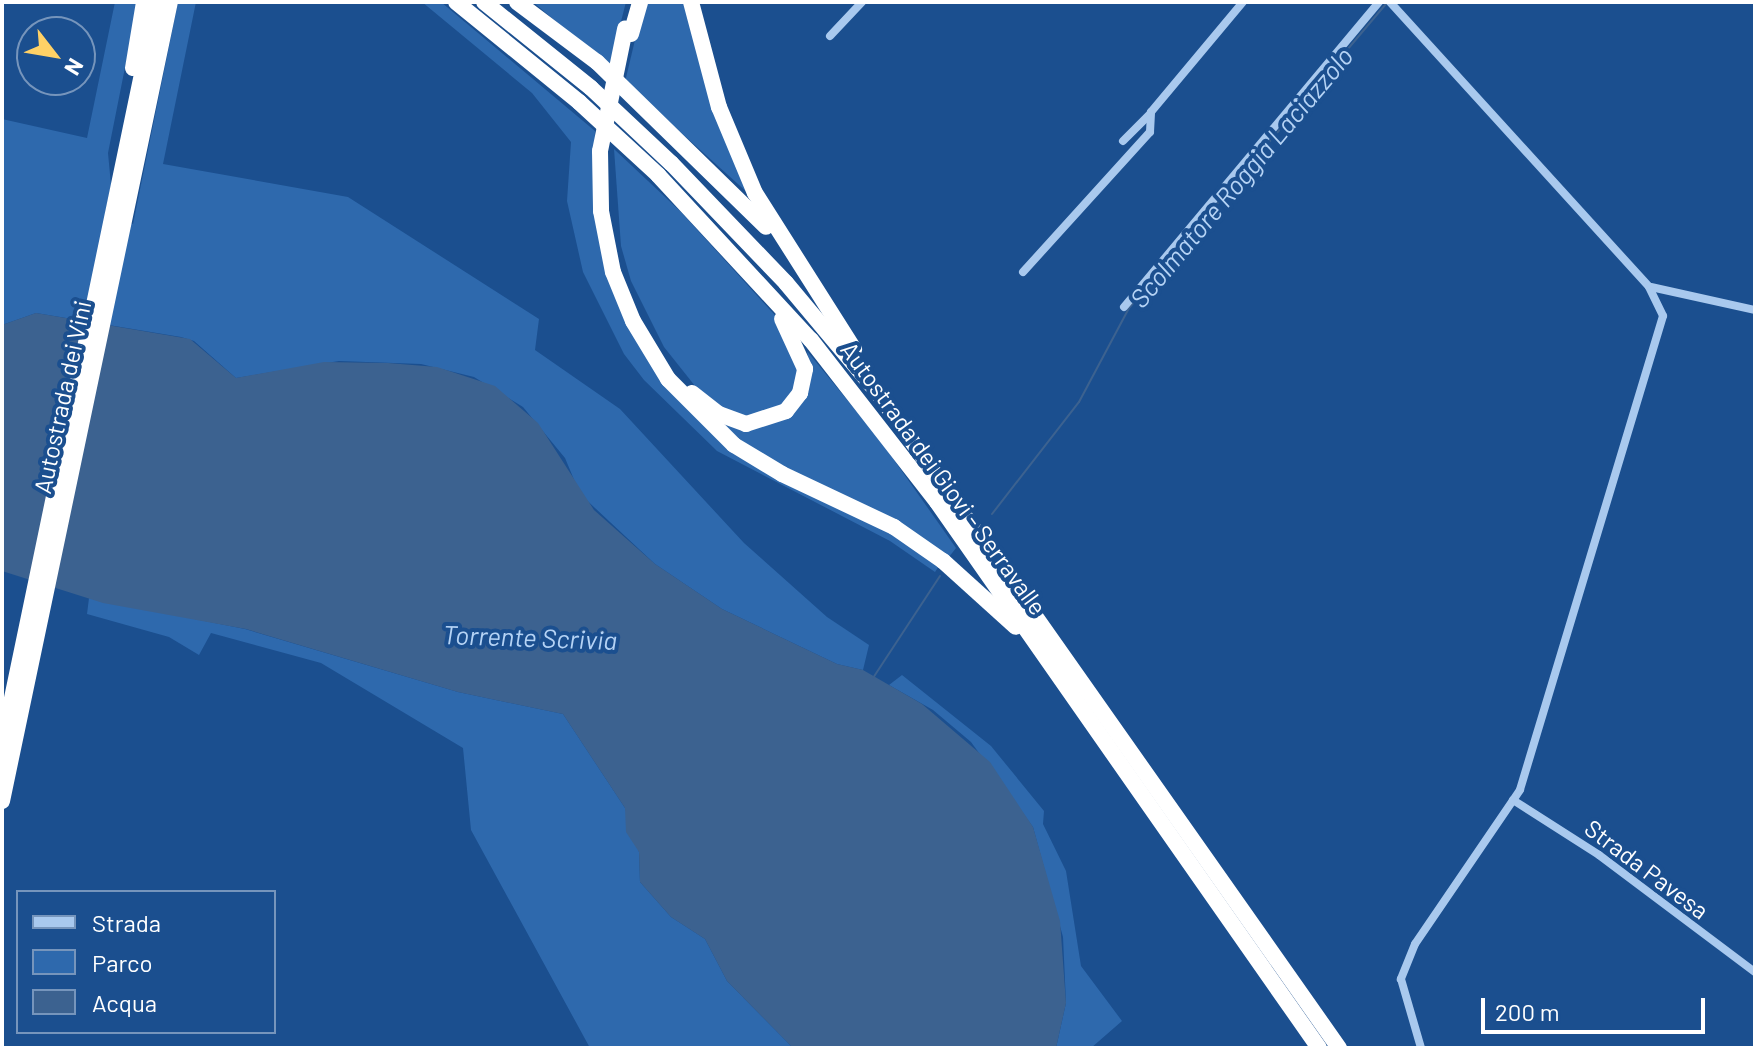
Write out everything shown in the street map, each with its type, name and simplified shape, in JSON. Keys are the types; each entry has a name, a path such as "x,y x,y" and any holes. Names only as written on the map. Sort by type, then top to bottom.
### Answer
{"highway":[{"path":"122,172 144,2"},
{"name":"Autostrada dei Vini","path":"123,198 122,172 157,2"},
{"name":"Autostrada dei Vini","path":"2,801 32,631 123,198 170,2"},
{"name":"Autostrada dei Giovi - Serravalle","path":"456,2 579,102 729,247 893,441 1319,1048"},
{"name":"Autostrada dei Giovi - Serravalle","path":"484,2 591,88 742,235 832,337 923,454 1339,1048"},
{"path":"517,2 597,62 743,200 790,255 892,399 923,454"},
{"path":"631,2 605,152 601,211 613,272 633,321 668,379 734,445 782,474 863,510 924,547 1037,646"},
{"path":"628,31 640,2"},
{"path":"691,2 719,107 755,193 790,255"},
{"path":"605,152 614,237 641,321 686,388 719,414 757,423 793,404 805,369 789,327 729,247"},
{"name":"Autostrada dei Vini","path":"2,746 32,631"}],"street":[{"path":"830,36 862,2"},
{"path":"1123,141 1149,115 1243,2"},
{"path":"1124,307 1379,2"},
{"path":"1391,3 1649,287 1662,311 1662,322 1513,800 1415,944 1401,979 1421,1048"},
{"path":"1023,272 1148,134 1149,115"},
{"path":"1649,287 1669,295 1755,310"},
{"name":"Strada Pavesa","path":"1513,800 1599,855 1755,972"}],"green space":[{"path":"115,2 138,2 108,153 111,185 105,213 133,224 178,2 196,2 163,164 348,197 539,319 535,350 620,409 744,543 827,617 869,645 863,670 837,664 722,609 655,564 580,494 565,458 523,407 474,377 421,364 339,361 236,378 194,341 181,337 36,313 2,325 2,119 87,138"},
{"path":"422,2 441,2 595,131 594,162 612,281 702,421 884,527 939,566 935,572 890,541 717,451 644,380 624,354 583,272 567,201 571,142 532,93"},
{"path":"533,2 626,2 609,68 560,25"},
{"path":"644,2 684,2 749,194 625,82"},
{"path":"614,149 681,212 783,324 798,362 794,394 774,414 735,416 703,396 664,347 631,281 621,246"},
{"path":"807,351 880,440 956,548 949,557 751,448 704,410 763,427 787,416 810,367"},
{"path":"89,598 245,629 458,692 563,714 625,808 639,852 640,882 671,917 705,939 727,981 793,1048 590,1048 471,830 463,748 321,663 211,633 199,655 169,637 87,614"},
{"path":"902,675 991,746 1044,811 1043,824 1066,871 1081,966 1122,1021 1091,1048 1056,1048 1066,1003 1063,937 1033,827 971,742 933,710 889,685"}],"water":[{"name":"Torrente Scrivia","path":"36,313 190,339 236,378 324,362 388,363 437,367 495,386 538,423 594,510 655,564 722,609 837,664 863,670 922,704 990,762 1033,827 1060,921 1066,1003 1056,1048 793,1048 727,981 705,939 671,917 640,882 639,852 626,832 625,808 563,714 458,692 246,629 103,603 2,571 2,325"}],"waterway":[{"name":"Scolmatore Roggia Laciazzolo","path":"992,514 1079,402 1129,308 1387,3"},
{"name":"Scolmatore Roggia Laciazzolo","path":"873,678 940,576"}]}
